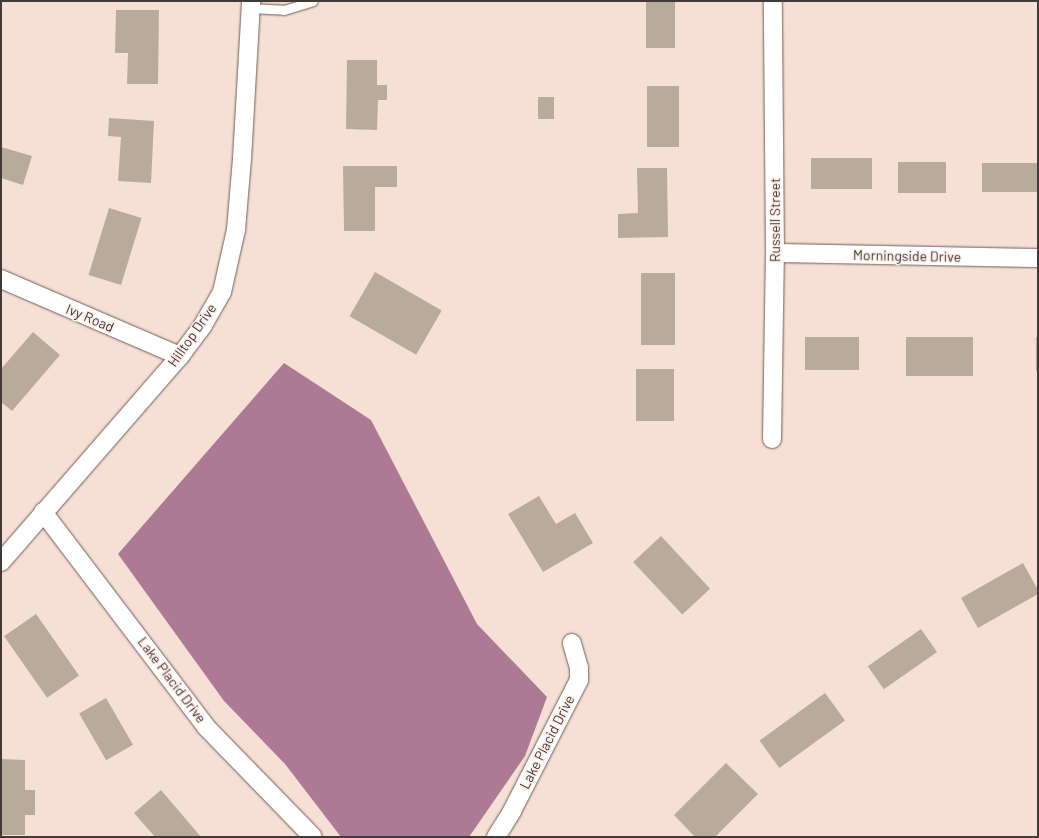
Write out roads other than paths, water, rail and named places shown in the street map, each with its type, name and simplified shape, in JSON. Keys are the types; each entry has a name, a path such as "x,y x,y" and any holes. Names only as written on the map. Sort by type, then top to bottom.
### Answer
{"street":[{"name":"Russell Street","path":"772,439 775,254 773,1"},
{"name":"Hilltop Drive","path":"1,562 180,356 203,325 222,292 236,230 242,159 251,5"},
{"name":"Morningside Drive","path":"775,254 1038,258"},
{"name":"Ivy Road","path":"1,279 180,356"},
{"name":"Lake Placid Drive","path":"43,512 206,726 313,837"},
{"name":"Lake Placid Drive","path":"496,837 515,804 579,680 579,668 572,643"}],"lane":[{"path":"251,5 284,10 313,1"}]}
